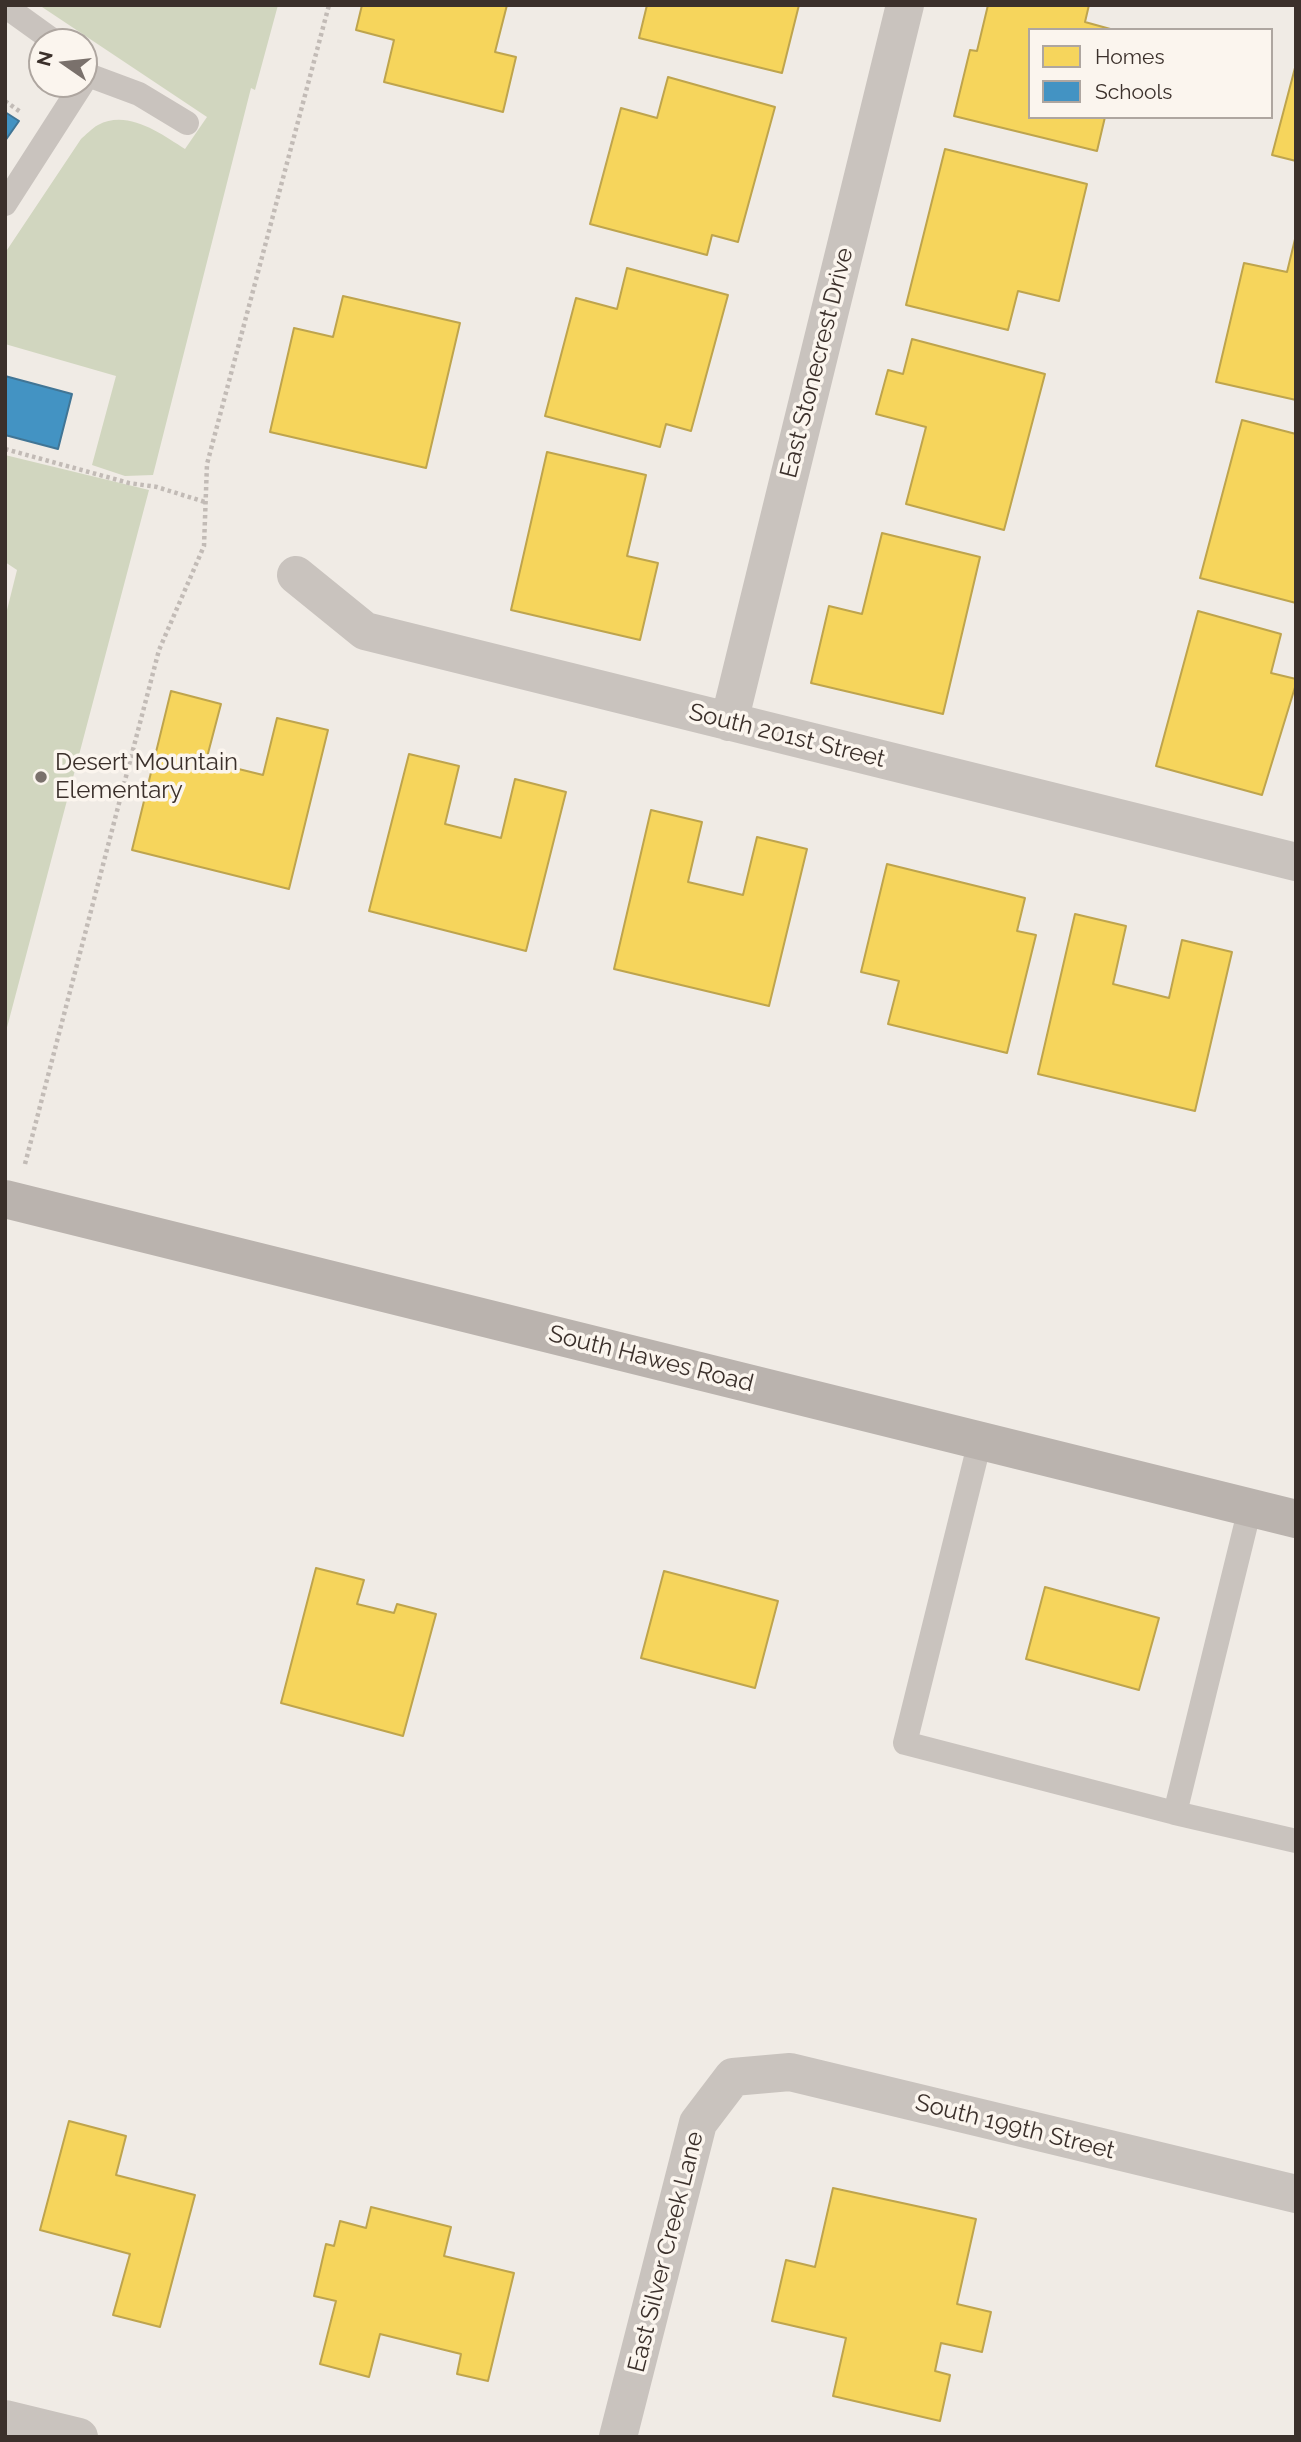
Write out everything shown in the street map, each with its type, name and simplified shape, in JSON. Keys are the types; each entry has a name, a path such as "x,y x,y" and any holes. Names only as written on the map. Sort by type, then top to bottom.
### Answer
{"main road":[{"name":"South Hawes Road","path":"10,1200 1296,1519"}],"street":[{"name":"East Stonecrest Drive","path":"729,722 905,5"},
{"name":"South 201st Street","path":"296,575 365,631 1296,862"},
{"name":"South 199th Street","path":"733,2077 790,2072 1296,2194"},
{"name":"East Silver Creek Lane","path":"618,2437 698,2123 733,2077"},
{"path":"5,2419 79,2437"}],"lane":[{"path":"5,6 36,28"},
{"path":"98,82 139,94 187,123"},
{"path":"5,204 72,98"},
{"path":"980,1441 905,1743 1175,1813 1296,1840"},
{"path":"1175,1813 1251,1508"}],"path":[{"path":"10,1200 159,650 204,546 207,464 329,5"},
{"path":"5,449 130,483 157,487 205,502"}],"green space":[{"path":"39,5 278,5 255,90 251,88 153,475 125,476 92,465 116,376 5,344 5,253 81,139 96,126 121,120 144,125 185,149 207,117 98,44 98,28 74,28"},
{"path":"5,455 149,490 5,1035 5,618 17,570 5,562"}],"building: Homes":[{"path":"362,5 507,5 495,52 516,57 503,112 384,82 394,40 356,30"},
{"path":"647,5 799,5 782,73 639,38"},
{"path":"988,5 1089,5 1085,22 1107,28 1028,28 1028,119 1105,119 1097,151 954,116 970,50 977,51"},
{"path":"1296,64 1296,161 1272,155"},
{"path":"668,77 775,107 738,242 712,235 707,255 590,224 621,108 657,118"},
{"path":"945,149 1087,184 1059,301 1018,291 1008,330 906,305"},
{"path":"1296,235 1296,400 1216,382 1244,263 1287,272"},
{"path":"627,268 728,295 691,431 666,424 660,447 545,416 576,298 617,309"},
{"path":"343,296 460,323 426,468 270,432 294,328 333,337"},
{"path":"912,339 1045,374 1004,530 906,504 926,427 876,414 888,370 903,374"},
{"path":"1242,420 1296,434 1296,603 1200,578"},
{"path":"547,452 646,475 627,556 658,563 640,640 511,610"},
{"path":"882,533 980,557 943,714 811,683 829,606 862,614"},
{"path":"1198,611 1281,634 1271,673 1296,679 1296,684 1262,795 1156,766"},
{"path":"171,691 221,704 206,761 263,775 277,718 328,730 289,889 132,850"},
{"path":"409,754 459,766 445,824 501,838 515,779 566,792 526,951 369,911"},
{"path":"651,810 702,822 688,882 743,895 757,837 807,849 769,1006 614,969"},
{"path":"887,864 1025,898 1017,931 1036,935 1007,1053 888,1024 899,981 861,972"},
{"path":"1075,914 1126,926 1113,984 1169,998 1182,940 1232,952 1195,1111 1038,1074"},
{"path":"316,1568 364,1580 357,1604 394,1613 397,1604 436,1614 403,1736 281,1703"},
{"path":"664,1571 778,1601 755,1688 641,1658"},
{"path":"1045,1587 1159,1618 1139,1690 1026,1659"},
{"path":"69,2121 126,2136 116,2175 195,2195 160,2327 113,2315 130,2254 40,2230"},
{"path":"833,2188 976,2219 957,2304 991,2312 982,2352 941,2343 935,2371 950,2375 940,2421 833,2396 846,2338 772,2321 786,2260 815,2267"},
{"path":"371,2207 451,2227 444,2256 514,2273 488,2381 457,2374 461,2354 380,2334 369,2377 320,2364 336,2301 314,2296 326,2244 334,2246 340,2221 366,2228"}],"building: Schools":[{"path":"5,112 19,121 5,141"},
{"path":"5,376 72,394 58,449 5,435"}],"place":[{"name":"Desert Mountain Elementary","path":"41,777"}]}
